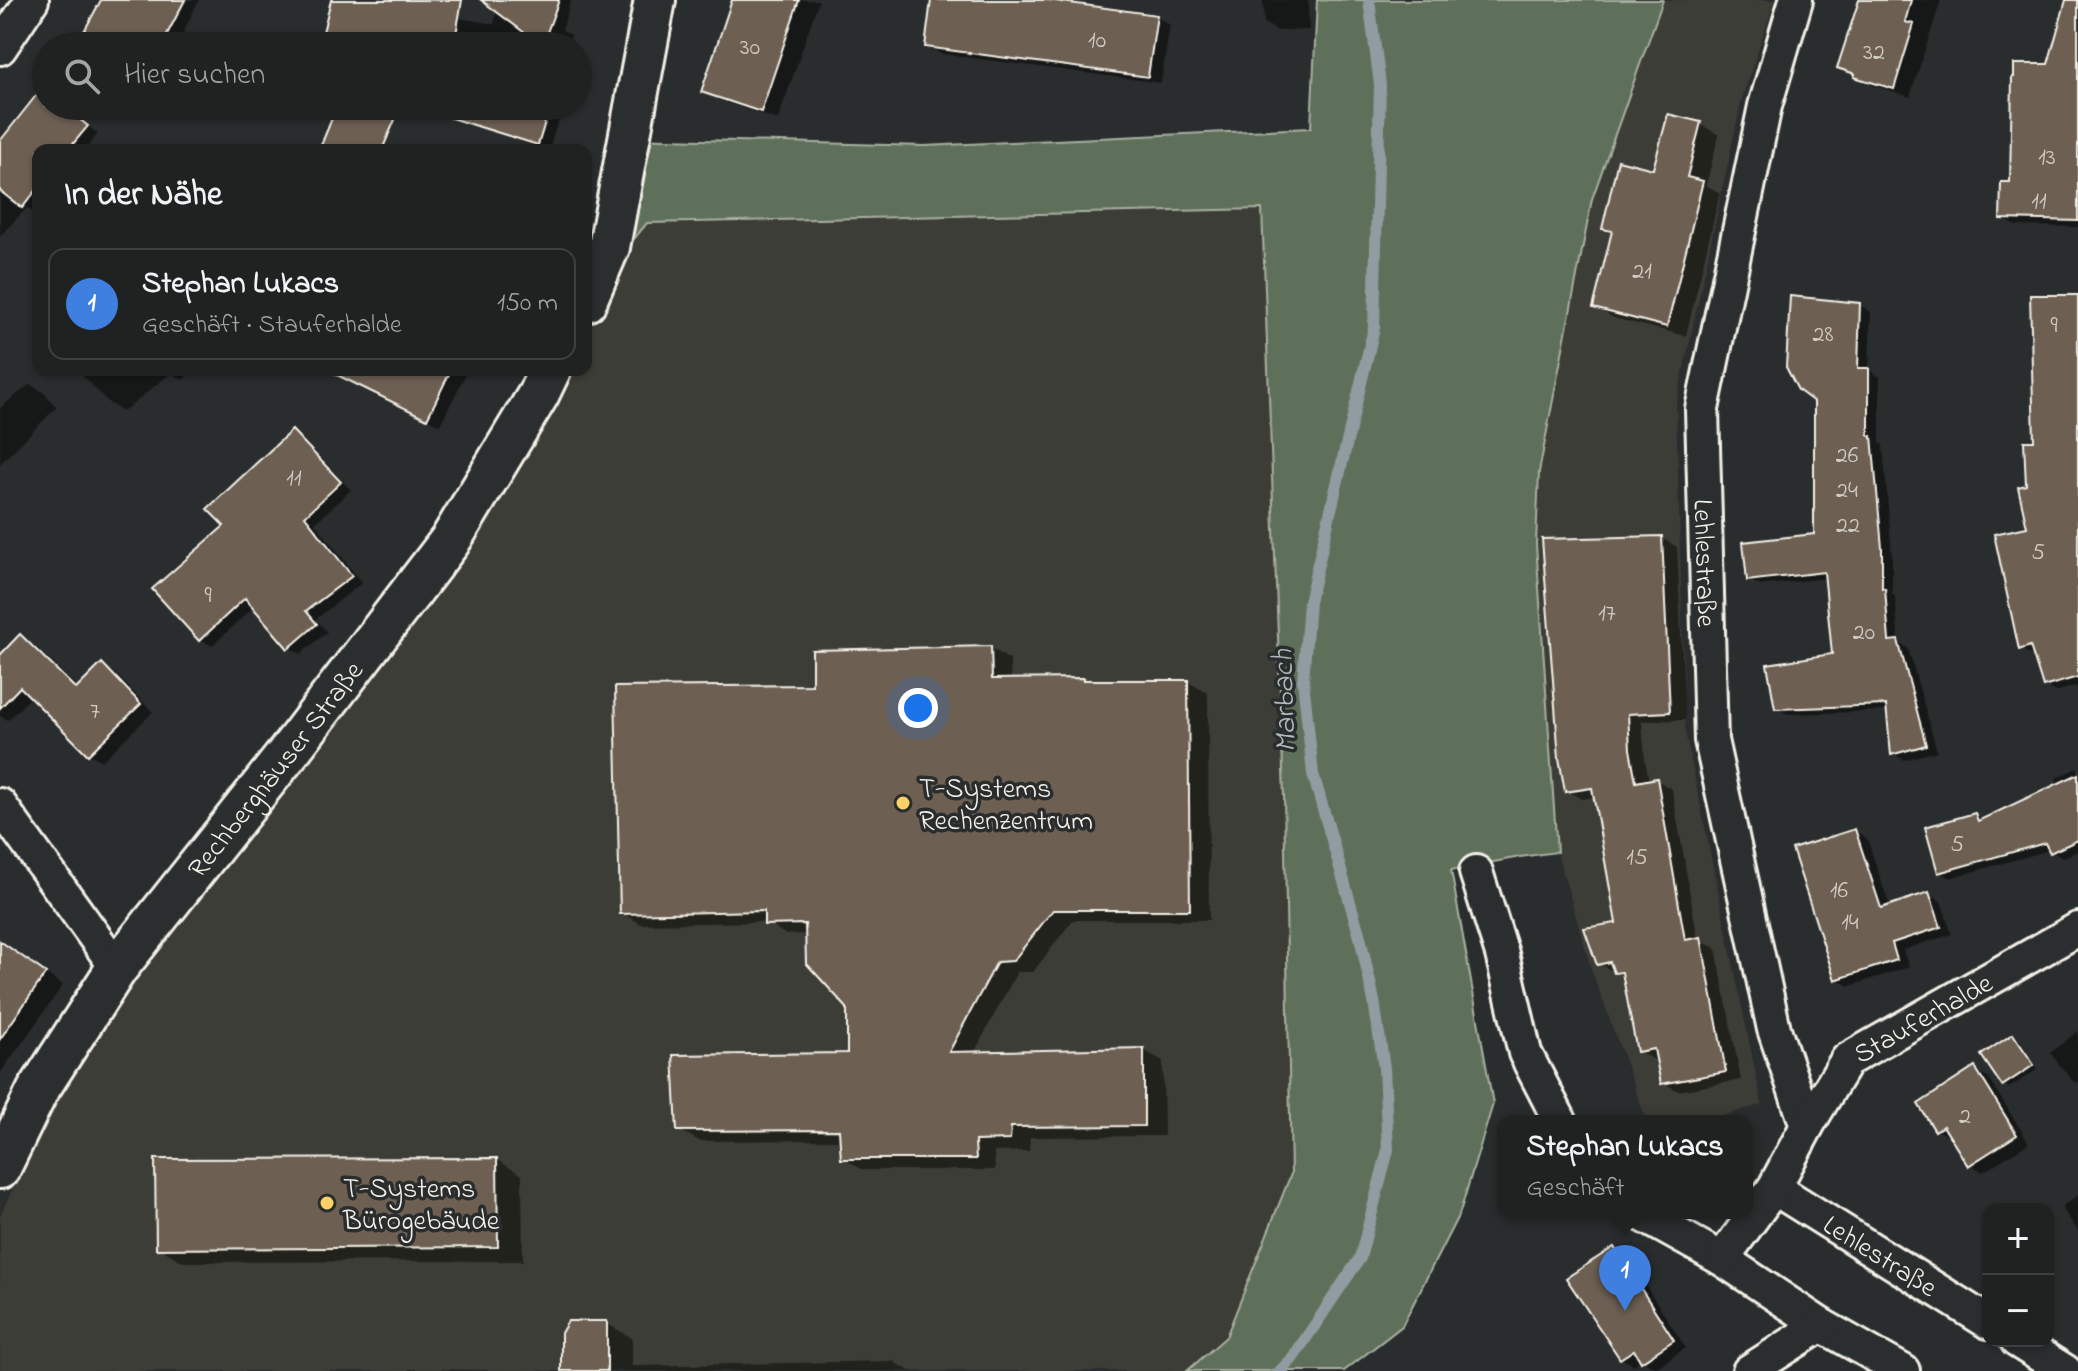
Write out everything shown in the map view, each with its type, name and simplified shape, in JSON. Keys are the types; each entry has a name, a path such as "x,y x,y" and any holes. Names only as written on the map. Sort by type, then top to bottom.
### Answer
{"street":[{"path":"0,48 32,0"},
{"path":"592,287 609,247 655,0"},
{"name":"Lehlestraße","path":"1796,0 1765,106 1702,409 1711,740 1774,1029 1807,1126"},
{"name":"Rechberghäuser Straße","path":"0,1168 37,1092 117,968 288,753 450,541 547,376"},
{"path":"0,805 117,968"},
{"path":"1476,872 1502,954 1525,1053 1557,1115"},
{"name":"Stauferhalde","path":"1753,1217 1774,1188 1847,1060 2078,929"},
{"name":"Lehlestraße","path":"1774,1188 1982,1318"},
{"path":"1650,1219 1722,1259 1821,1325 1903,1371"},
{"name":"Stauferhalde","path":"1722,1259 1751,1219"},
{"path":"1749,1371 1821,1325"},
{"path":"2027,1347 2065,1371"}],"shaded area":[{"path":"1663,0 1775,0 1742,98 1676,404 1685,731 1762,1104 1726,1115 1645,1115 1592,971 1557,852 1536,544 1539,472 1592,199"},
{"path":"1262,209 1284,797 1291,1174 1226,1337 1187,1371 0,1371 0,1216 117,968 378,636 543,376 592,376 592,292 647,223"}],"green space":[{"path":"1317,0 1663,0 1592,199 1539,472 1536,544 1557,852 1451,870 1493,1104 1460,1212 1402,1326 1344,1371 1187,1371 1226,1337 1291,1174 1284,797 1262,209 647,223 592,291 592,285 631,138 924,146 1311,128"}],"building":[{"path":"101,0 185,0 168,32 84,32"},
{"path":"331,0 462,0 456,32 323,32"},
{"path":"481,0 559,0 547,32 523,32"},
{"path":"732,0 799,0 761,112 701,92"},
{"path":"931,0 1048,0 1157,15 1148,77 925,47"},
{"path":"1859,0 1911,0 1905,22 1914,24 1894,89 1854,77 1855,74 1837,68"},
{"path":"2066,0 2078,0 2078,221 2000,219 2001,182 2010,182 2014,64 2048,64"},
{"path":"32,101 32,120 80,120 88,126 73,144 32,144 32,196 22,208 0,191 0,141"},
{"path":"1668,114 1701,122 1687,177 1703,181 1667,327 1593,308 1612,231 1602,229 1618,160 1653,169"},
{"path":"331,120 395,120 385,144 321,144"},
{"path":"457,120 546,120 538,144"},
{"path":"2030,295 2078,295 2078,677 2043,687 2030,646 2019,650 1994,534 2027,527 2018,487 2026,485 2024,441 2034,441"},
{"path":"1790,296 1860,303 1858,368 1869,368 1869,436 1872,436 1882,548 1882,588 1885,588 1889,641 1898,640 1926,745 1891,755 1886,705 1775,709 1767,664 1832,654 1824,572 1747,581 1743,542 1814,534 1814,402 1798,390 1786,367"},
{"path":"339,376 448,376 427,419"},
{"path":"292,430 341,482 305,516 352,576 306,611 317,624 288,649 245,598 199,641 152,589 224,526 207,509"},
{"path":"1662,536 1670,712 1628,714 1630,749 1636,782 1657,778 1685,940 1701,937 1726,1072 1661,1084 1654,1049 1637,1052 1622,972 1614,973 1610,962 1597,965 1584,928 1616,923 1592,788 1565,792 1559,758 1542,539"},
{"path":"20,634 76,689 102,663 141,704 88,755 20,687 0,708 0,655"},
{"name":"T-Systems Rechenzentrum","path":"991,646 992,679 1188,680 1190,910 1053,910 1013,961 997,962 949,1052 1144,1048 1144,1126 1011,1127 1010,1140 975,1141 976,1159 841,1159 839,1130 677,1131 673,1055 847,1053 847,1008 806,963 805,924 764,925 764,911 620,914 615,687 812,685 812,650"},
{"path":"2078,774 2078,840 2050,853 2045,843 1938,873 1925,827 1975,813 1978,821"},
{"path":"1855,829 1881,908 1929,892 1941,927 1892,943 1897,960 1835,980 1792,849"},
{"path":"0,941 46,973 0,1039"},
{"path":"2013,1034 2034,1065 2002,1086 1981,1055"},
{"path":"1975,1067 2017,1135 1968,1166 1943,1126 1935,1131 1918,1104"},
{"name":"T-Systems Bürogebäude","path":"497,1158 498,1247 156,1249 155,1159"},
{"path":"1614,1247 1674,1340 1641,1362 1634,1350 1620,1359 1566,1278"},
{"path":"568,1321 607,1321 607,1371 561,1371 561,1333"}],"waterway":[{"name":"Marbach","path":"1280,1371 1292,1359 1360,1258 1388,1150 1384,1068 1374,1001 1360,937 1313,774 1303,680 1309,602 1374,328 1380,85 1369,0"}],"place":[{"name":"T-Systems Rechenzentrum","path":"903,803"},
{"name":"T-Systems Bürogebäude","path":"327,1203"},
{"name":"Stephan Lukacs","path":"1625,1311"}]}
